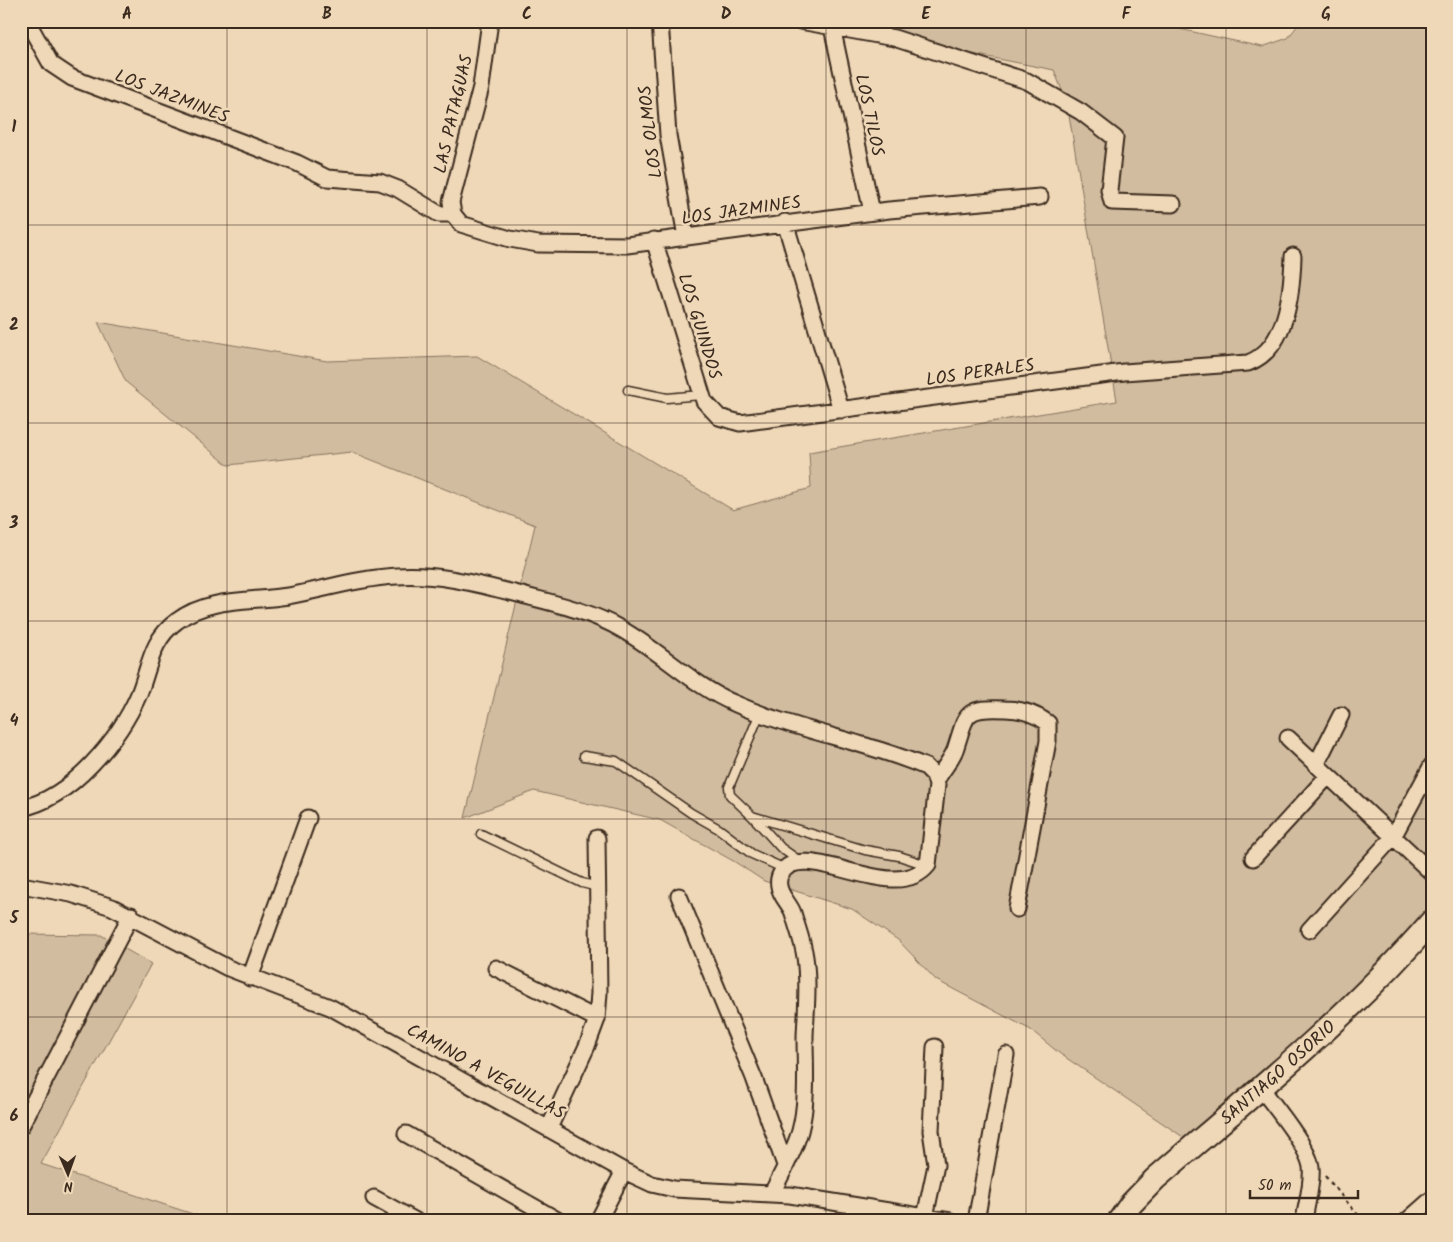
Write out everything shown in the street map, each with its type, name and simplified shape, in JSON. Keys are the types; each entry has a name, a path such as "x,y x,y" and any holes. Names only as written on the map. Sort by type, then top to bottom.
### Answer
{"street":[{"name":"LOS JAZMINES","path":"27,21 47,58 64,74 297,163 327,178 380,182 398,189 439,214 454,214 466,227 510,239 538,244 627,245 785,222 1040,197"},
{"name":"LAS PATAGUAS","path":"454,214 451,202 481,87 490,21"},
{"name":"LOS OLMOS","path":"660,21 668,135 686,237"},
{"path":"800,21 894,38 1026,81 1101,126 1115,138 1109,190 1112,202 1173,204"},
{"name":"LOS TILOS","path":"832,27 872,212"},
{"path":"785,222 841,410"},
{"name":"LOS GUINDOS","path":"654,240 701,395 708,408 719,417"},
{"name":"LOS PERALES","path":"719,417 733,422 754,422 1115,373 1248,363 1264,356 1274,344 1289,296 1293,256"},
{"path":"21,808 45,800 62,788 106,748 134,705 156,644 166,630 180,618 209,605 273,598 374,578 421,576 458,580 590,614 629,634 712,693 760,713 921,764 931,770 936,780"},
{"path":"772,1193 796,1142 803,1113 806,972 802,941 793,913 778,884 785,869 794,864 832,866 856,873 899,880 918,875 928,866 936,780 954,752 961,726 971,712 983,708 1011,709 1036,714 1048,723 1048,741 1017,909"},
{"path":"1316,764 1341,715"},
{"path":"1288,738 1432,873"},
{"path":"1309,930 1393,837 1432,765"},
{"path":"1253,858 1328,776"},
{"path":"250,978 308,818"},
{"path":"550,1128 587,1046 597,1019 599,993 597,838"},
{"name":"CAMINO A VEGUILLAS","path":"21,885 71,894 131,915 250,978 308,998 351,1018 624,1171 652,1184 674,1189 772,1193 863,1214 924,1216 950,1221"},
{"path":"679,896 754,1078 786,1165"},
{"path":"21,1126 131,915"},
{"name":"SANTIAGO OSORIO","path":"1119,1221 1131,1204 1155,1179 1261,1088 1371,989 1432,921"},
{"path":"496,968 597,1019"},
{"path":"924,1216 936,1165 931,1131 934,1047"},
{"path":"976,1221 1006,1055"},
{"path":"1261,1088 1304,1148 1310,1163 1311,1175 1304,1221"},
{"path":"406,1134 558,1221"},
{"path":"598,1221 624,1171"},
{"path":"374,1198 416,1221"},
{"path":"1407,1221 1432,1199"}],"lane":[{"path":"628,390 667,398 701,395"},
{"path":"760,713 729,787 730,795 781,848 803,864"},
{"path":"584,756 616,761 691,813 719,829 752,854 785,869"},
{"path":"752,816 865,850 899,856 928,866"},
{"path":"481,834 582,883 598,887"}],"path":[{"path":"1325,1176 1363,1221"}],"shaded area":[{"path":"806,21 1143,21 1262,47 1288,38 1301,21 1432,21 1432,913 1419,928 1189,1141 1059,1053 1031,1030 936,980 898,940 852,909 764,881 735,862 660,820 534,791 465,818 535,525 352,452 228,465 126,382 98,322 327,361 477,356 733,510 811,488 809,452 1117,401 1067,103 1054,70"},
{"path":"23,934 101,935 151,964 41,1164 214,1221 21,1221"}]}
